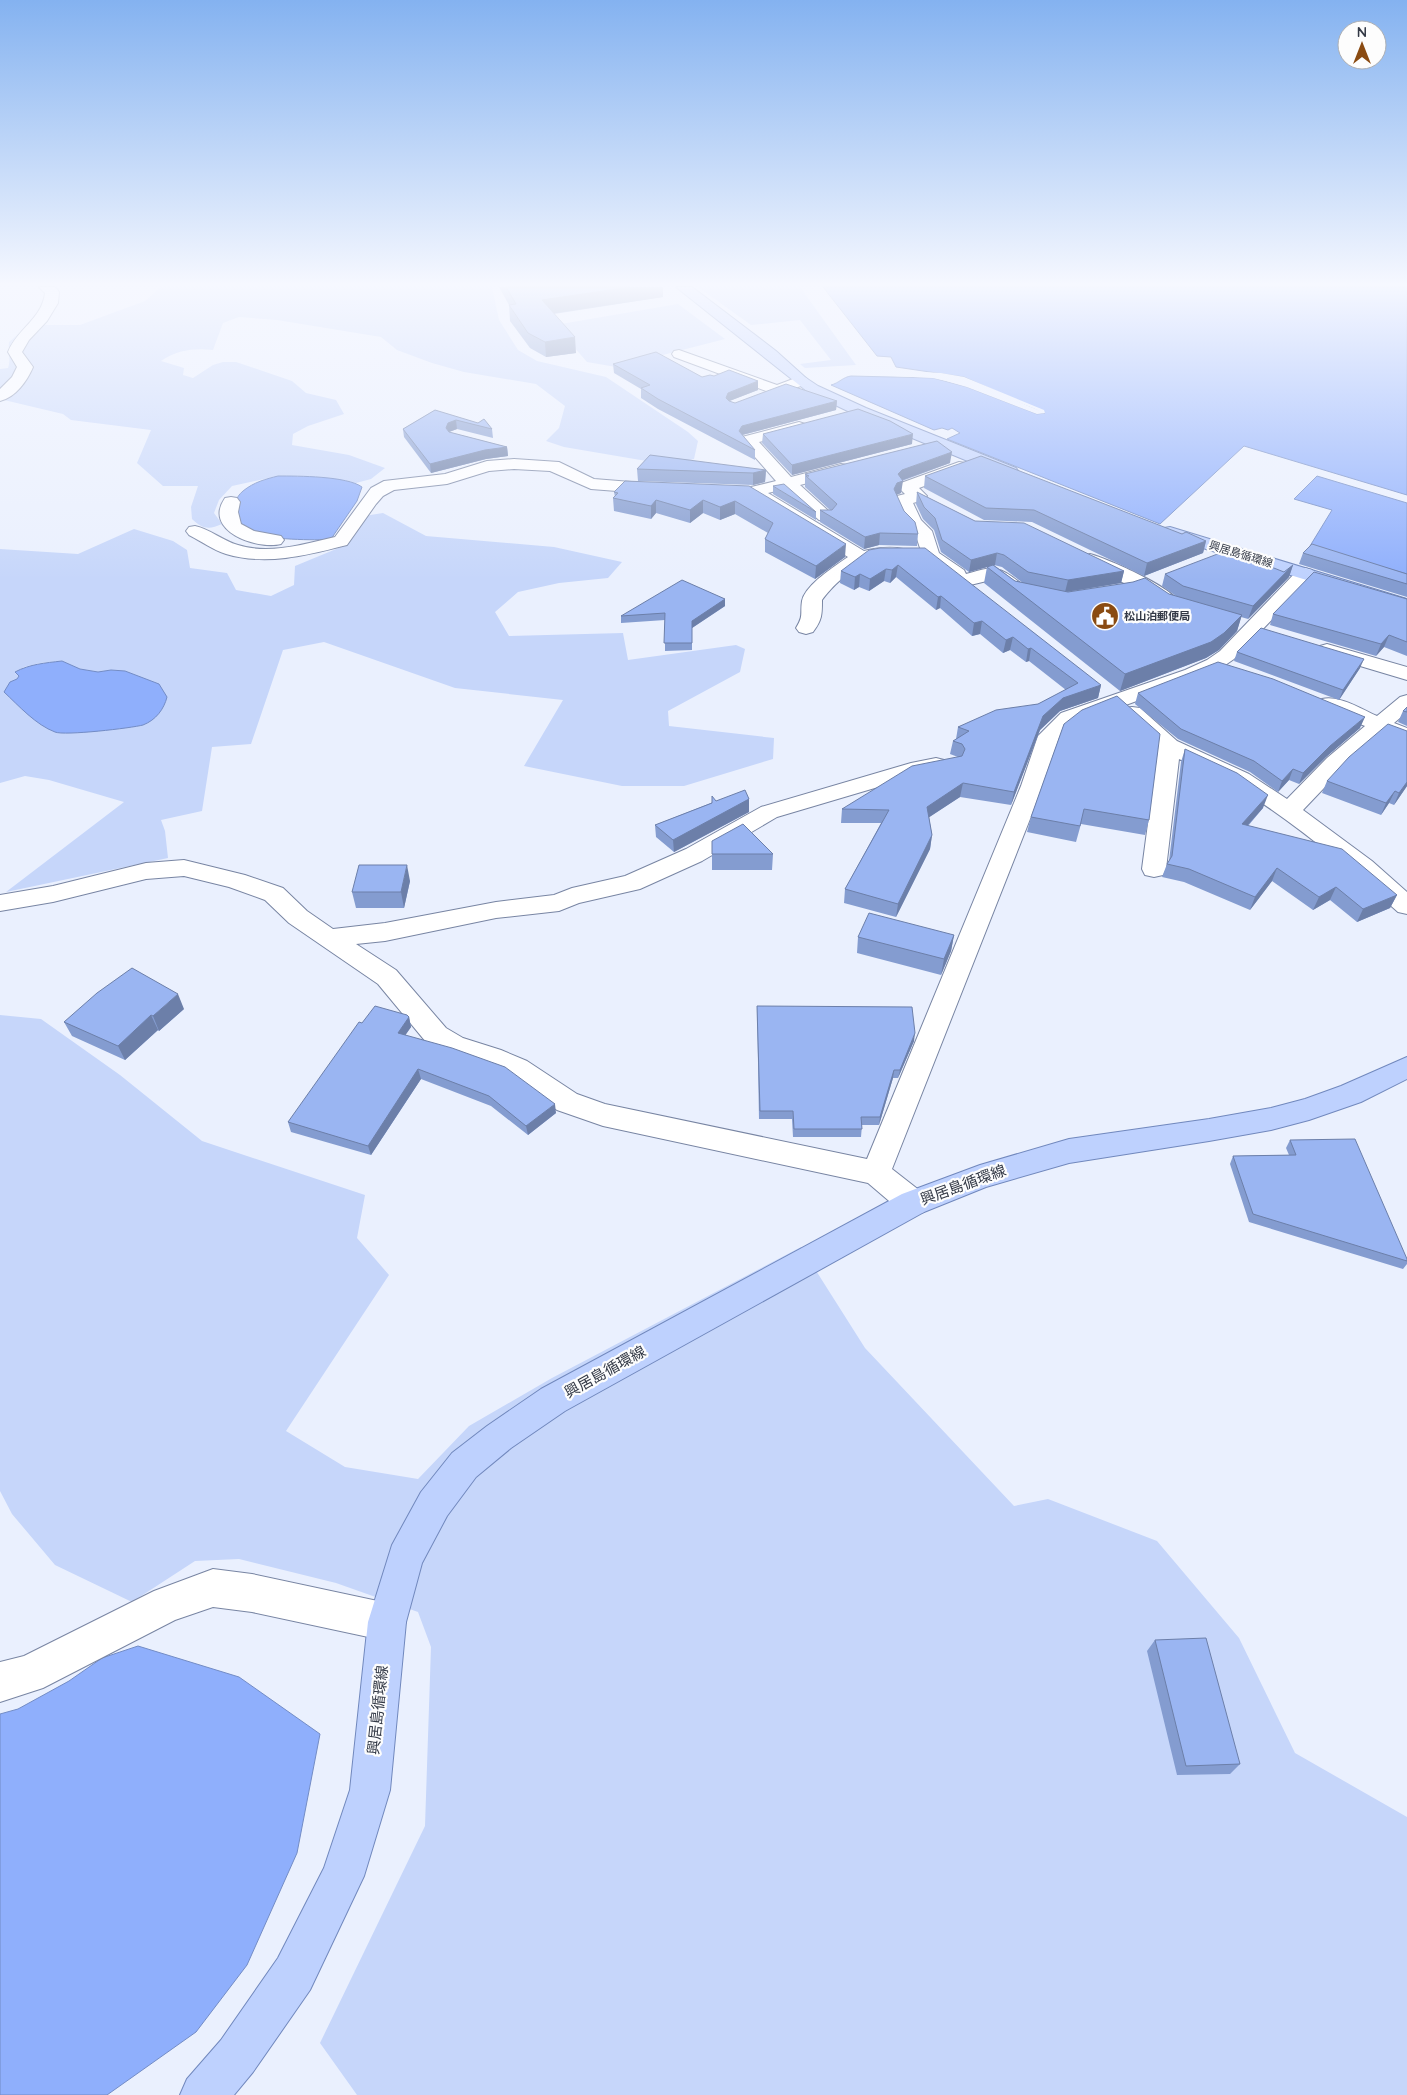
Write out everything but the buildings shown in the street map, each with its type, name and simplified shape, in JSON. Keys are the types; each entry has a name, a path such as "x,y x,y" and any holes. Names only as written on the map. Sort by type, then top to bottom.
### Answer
{"main road":[{"path":"807,385 860,410 1026,478"},
{"name":"興居島循環線","path":"1152,526 1407,606"},
{"name":"興居島循環線","path":"203,2095 237,2056 294,1974 343,1876 370,1790 387,1622 405,1558 434,1504 464,1465 499,1437 553,1400 913,1203 980,1177 1069,1151 1209,1130 1270,1119 1308,1109 1351,1094 1407,1067"}],"street":[{"path":"0,396 14,385"},
{"path":"763,385 777,390"},
{"path":"752,400 791,385"},
{"path":"832,418 860,410"},
{"path":"813,423 748,440 788,484 825,516"},
{"path":"913,450 942,443"},
{"path":"510,450 550,462 553,466 590,484 677,490"},
{"path":"930,554 923,531 913,522 903,500 926,500 907,487 981,459"},
{"path":"195,531 233,550 254,554 282,553 341,541 377,492 390,485 447,479 486,466 514,464 553,466"},
{"path":"734,492 753,492 855,466"},
{"path":"753,492 861,557"},
{"path":"231,502 227,512 231,525 243,534 267,540 319,546"},
{"path":"1205,561 1231,551"},
{"path":"806,628 812,618 812,600 830,579 861,557 879,553 930,554 974,586 994,573 1019,591 1037,595"},
{"path":"1076,553 1152,582 1172,604 1185,608"},
{"path":"876,1173 1028,795 1049,736 1069,718 1192,674 1214,664 1227,655 1305,574"},
{"path":"1120,592 1152,582"},
{"path":"1307,644 1407,674"},
{"path":"1214,664 1241,672"},
{"path":"1098,684 1169,746 1240,779 1289,811 1363,867 1407,906"},
{"path":"1314,698 1407,736"},
{"path":"1289,811 1336,763 1407,700"},
{"path":"1154,869 1169,746"},
{"path":"327,938 384,932 496,910 559,902 572,896 631,883 728,838 769,812 919,768 950,762"},
{"path":"0,903 53,894 146,870 184,868 236,881 274,894 298,917 387,978 436,1035 453,1045 491,1057 517,1068 567,1102 603,1115 876,1173 913,1203"},
{"path":"0,1682 29,1674 167,1604 213,1588 252,1593 387,1622"}],"shaded area":[{"path":"0,385 296,385 306,393 336,400 344,414 308,426 293,434 292,445 349,455 385,468 371,479 356,483 298,476 278,476 232,486 219,500 214,513 222,524 206,528 192,519 191,507 198,486 163,486 137,463 151,430 71,420 63,414 4,400 0,402"},
{"path":"537,385 618,385 688,432 698,441 694,459 670,465 564,447 546,441 559,428 565,406"},
{"path":"383,513 426,536 554,547 622,562 608,578 559,583 518,592 495,612 509,636 623,633 628,660 736,645 745,649 740,672 668,711 669,726 774,738 773,759 684,786 622,786 524,766 563,700 455,688 324,642 283,650 251,744 212,747 202,811 161,820 165,831 168,858 6,892 124,802 49,780 25,776 0,783 0,549 78,554 134,529 173,541 187,550 190,568 227,573 236,590 271,596 294,585 295,566 341,547 364,516","holes":["62,661 80,669 98,672 111,670 125,671 158,684 10,682 17,679 19,676 15,673 24,667 40,663"]},
{"path":"0,1015 41,1019 120,1075 202,1141 365,1195 357,1238 389,1275 286,1431 345,1467 418,1479 469,1426 552,1378 801,1247 865,1348 1014,1506 1048,1499 1157,1541 1239,1638 1295,1753 1407,1817 1407,2095 357,2095 320,2043 425,1826 431,1647 418,1612 336,1583 239,1559 195,1561 132,1602 55,1565 12,1514 0,1491"}],"water":[{"path":"831,385 959,385 1037,414 1045,413 981,385 1407,385 1407,495 1244,446 1160,524 947,439 960,433 952,428 948,430 942,428 934,430"},
{"path":"278,476 334,479 355,483 362,487 357,501 331,539 292,539 254,534 248,531 239,521 235,508 238,496 251,485"},
{"path":"1317,476 1407,503 1407,574 1310,546 1332,510 1294,499"},
{"path":"62,661 80,669 98,672 111,670 125,671 159,684 167,697 166,701 156,717 143,725 113,730 55,732 34,720 4,692 10,682 19,676 15,672 44,663"},
{"path":"138,1646 239,1677 320,1734 297,1853 247,1965 196,2032 107,2095 0,2095 0,1714 18,1709 69,1681 102,1658"}],"pier":[{"path":"959,385 970,385 1040,411 975,385 983,385 1044,410 1045,413 1037,414"}],"place":[{"name":"松山泊郵便局","path":"1105,616"}]}
